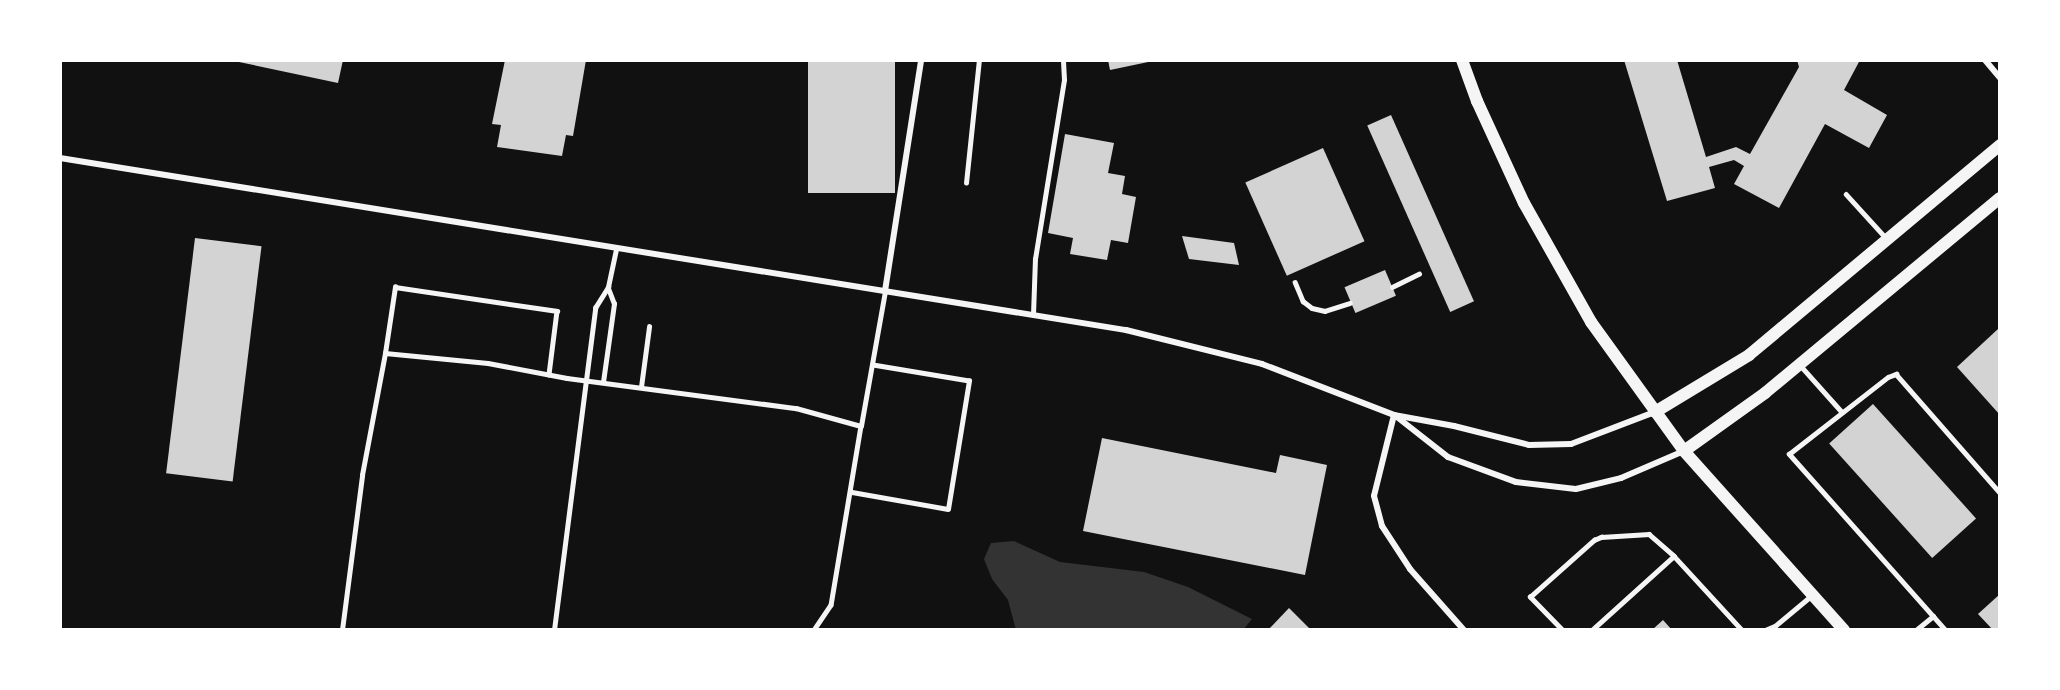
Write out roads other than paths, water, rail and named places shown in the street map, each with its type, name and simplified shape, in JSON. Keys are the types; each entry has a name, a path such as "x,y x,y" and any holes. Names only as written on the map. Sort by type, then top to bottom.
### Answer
{"main road":[{"path":"1462,60 1477,101 1524,203 1591,322 1684,451 1844,630"},
{"path":"1656,412 1749,355 2000,145"},
{"path":"1684,451 1800,365 2000,198"}],"street":[{"path":"885,291 921,60"},
{"path":"1985,60 2000,78"},
{"path":"60,158 1126,330 1262,364 1394,415 1454,426 1529,445 1570,444 1656,412"},
{"path":"1394,415 1448,457 1516,482 1576,489 1621,478 1684,451"},
{"path":"1394,415 1374,496 1382,526 1410,569 1464,630"}],"lane":[{"path":"966,183 979,60"},
{"path":"1033,315 1035,259 1064,80 1063,60"},
{"path":"1846,194 1887,240"},
{"path":"554,630 584,380 595,308 608,287 616,248"},
{"path":"1392,287 1419,274"},
{"path":"1295,282 1303,301 1312,308 1325,312 1350,303"},
{"path":"342,630 362,475 395,286 557,311 549,374"},
{"path":"603,382 614,304 608,287"},
{"path":"814,630 831,605 885,291"},
{"path":"640,387 649,327"},
{"path":"385,353 488,363 584,380 796,408 861,426"},
{"path":"852,492 948,509 969,381 873,365"},
{"path":"1800,365 1842,412"},
{"path":"1946,630 1789,454 1888,377 1896,374 2000,492"},
{"path":"1562,630 1530,597 1594,540 1601,537 1649,534 1674,556 1742,630"},
{"path":"1592,630 1674,556"},
{"path":"1765,630 1774,626 1813,594"},
{"path":"1916,630 1933,616"}]}
